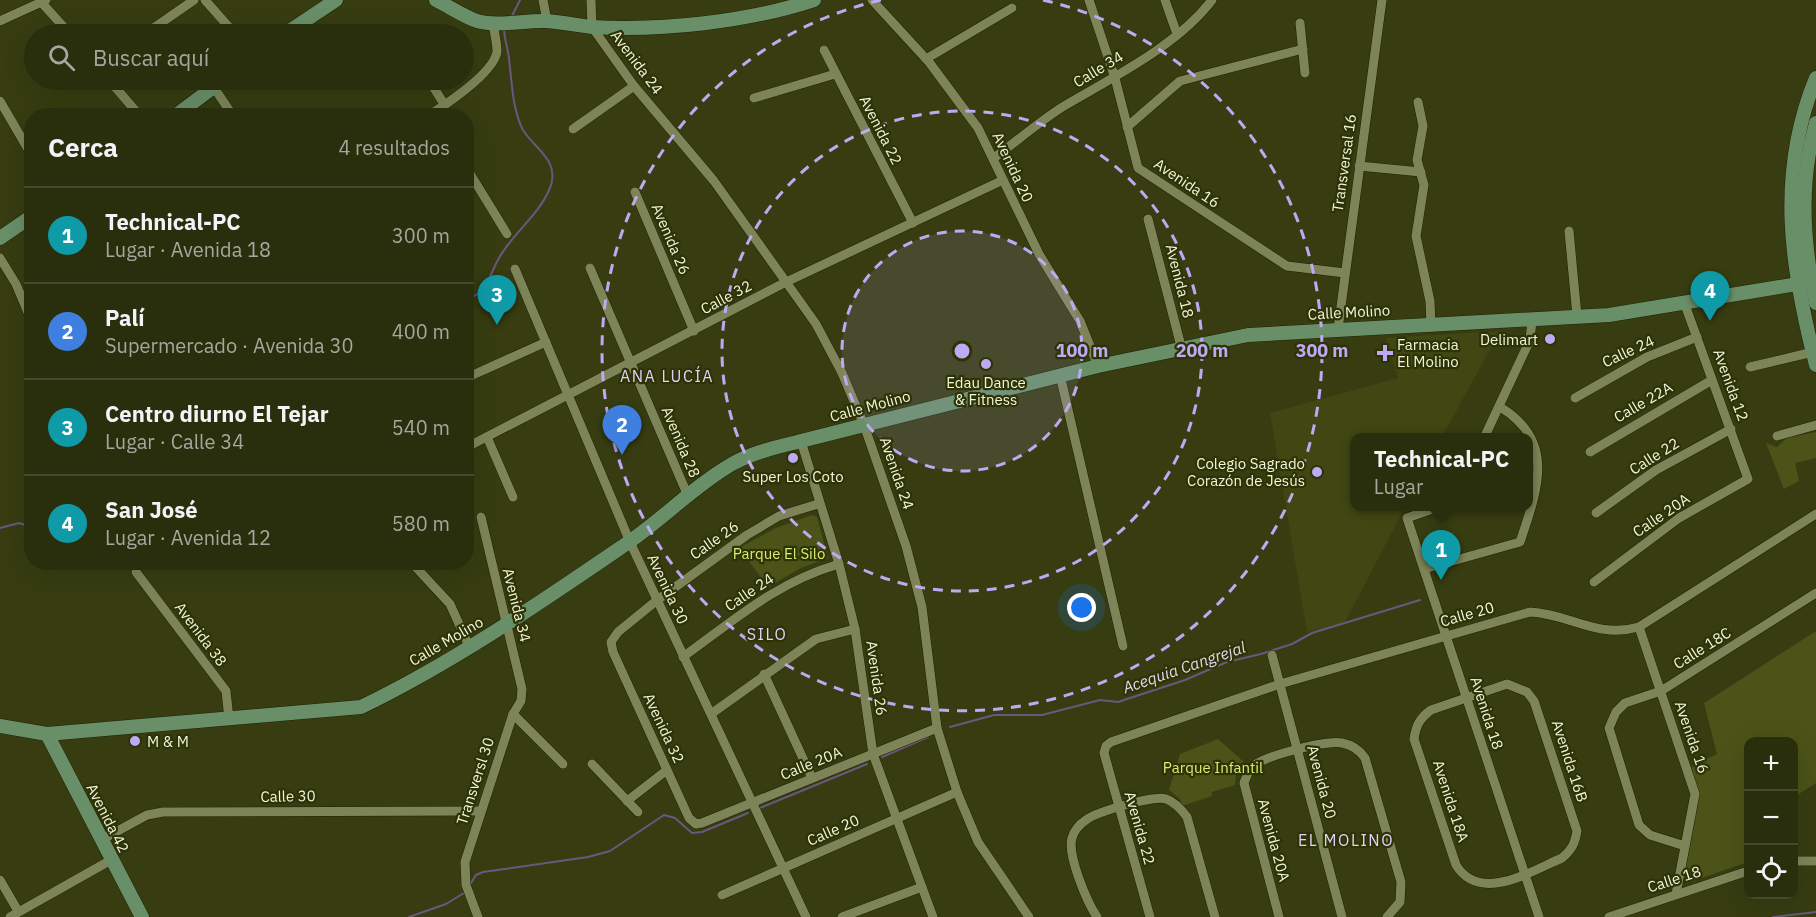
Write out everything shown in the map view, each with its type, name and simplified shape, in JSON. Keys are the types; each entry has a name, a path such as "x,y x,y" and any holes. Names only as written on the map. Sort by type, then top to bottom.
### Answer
{"main road":[{"path":"300,24 336,0"},
{"path":"436,0 477,21 493,23 547,21 592,27 647,27 731,19 791,8 814,0"},
{"path":"1816,78 1800,129 1791,177 1800,249 1814,281 1816,303"},
{"path":"185,108 209,90"},
{"path":"1814,359 1796,284 1805,180 1816,123"},
{"path":"0,238 24,222"},
{"name":"Calle Molino","path":"0,726 47,734 361,707 505,626 630,542 733,463 756,453 1060,375 1248,335 1609,315 1814,281"},
{"name":"Avenida 42","path":"47,734 142,917"}],"street":[{"path":"159,24 194,0"},
{"path":"206,0 226,24"},
{"path":"543,0 547,21"},
{"path":"591,0 592,27"},
{"name":"Avenida 20","path":"872,0 926,59 978,128 994,158 1001,181 1039,254 1080,321 1098,366"},
{"name":"Avenida 16","path":"1089,0 1115,78 1135,161 1145,173 1287,266 1345,273"},
{"path":"1165,0 1177,34"},
{"name":"Calle 34","path":"994,158 1062,108 1115,78 1177,34 1212,0"},
{"name":"Transversal 16","path":"1338,329 1382,0"},
{"path":"0,21 44,1 62,24"},
{"path":"926,59 1012,8"},
{"path":"474,81 493,61 497,52 493,23"},
{"path":"1300,23 1305,73"},
{"name":"Avenida 24","path":"592,27 634,86 714,181 784,283 816,324 830,349 864,425 906,546 922,608 937,728 957,792 978,842 1029,917"},
{"path":"1127,127 1180,81 1303,49"},
{"name":"Avenida 22","path":"824,50 913,223"},
{"path":"754,98 835,74"},
{"path":"573,129 634,86"},
{"path":"118,90 133,108"},
{"path":"221,90 229,108"},
{"path":"435,90 444,104"},
{"path":"439,108 463,90"},
{"path":"0,101 24,142"},
{"path":"1418,102 1423,126 1418,160 1424,185 1424,200 1416,236 1430,301 1431,325"},
{"path":"1359,166 1421,172"},
{"path":"474,180 507,234"},
{"name":"Calle 32","path":"474,444 569,397 784,283 1001,181"},
{"name":"Avenida 26","path":"635,192 694,331"},
{"name":"Avenida 18","path":"1148,219 1182,350"},
{"path":"1569,231 1576,316"},
{"path":"0,258 16,284 24,303"},
{"name":"Avenida 28","path":"590,268 688,496"},
{"name":"Avenida 30","path":"515,269 656,601 806,917"},
{"name":"Avenida 12","path":"1684,302 1748,479"},
{"path":"1487,433 1530,340 1532,320"},
{"name":"Calle 24","path":"1575,398 1647,357 1697,337"},
{"path":"474,374 546,342"},
{"path":"1750,367 1814,359"},
{"path":"1060,375 1124,646"},
{"name":"Calle 22A","path":"1590,452 1712,380"},
{"path":"1500,407 1517,417 1527,433"},
{"path":"1777,436 1816,425"},
{"name":"Calle 22","path":"1596,513 1656,470 1731,429"},
{"path":"487,437 513,497"},
{"name":"Avenida 26","path":"801,441 818,504 839,564 855,629 873,754 933,917"},
{"path":"1533,446 1540,465 1533,502"},
{"name":"Calle 20A","path":"1594,582 1679,518 1748,479"},
{"name":"Calle 26","path":"611,642 618,632 656,601 747,535 779,516 818,504"},
{"name":"Avenida 18","path":"1429,511 1407,518 1539,917"},
{"path":"1424,569 1520,542 1530,511"},
{"name":"Calle 20","path":"1106,747 1111,742 1280,684 1530,612 1547,613 1600,631 1626,631 1639,627 1816,514"},
{"name":"Avenida 34","path":"482,517 505,626 520,675 520,701"},
{"name":"Calle 24","path":"683,657 771,593 805,574 839,564"},
{"path":"418,570 450,604 469,646"},
{"name":"Avenida 38","path":"136,572 226,691 230,719"},
{"name":"Calle 18C","path":"1685,846 1650,835 1639,825 1609,728 1616,712 1625,703 1661,691 1816,593"},
{"name":"Avenida 16","path":"1639,627 1695,794 1676,894"},
{"path":"711,714 816,639 855,629"},
{"name":"Avenida 32","path":"611,642 612,652 689,818 696,824"},
{"name":"Avenida 20","path":"1272,656 1342,917"},
{"path":"764,675 812,778"},
{"name":"Avenida 16B","path":"1466,698 1507,684 1527,692 1534,701 1577,831 1576,842 1570,852 1562,858 1525,874"},
{"name":"Avenida 18A","path":"1466,698 1431,710 1421,718 1415,728 1414,739 1456,865 1468,880 1491,885 1525,874"},
{"name":"Transversl 30","path":"478,917 464,872 481,811 513,714 520,701"},
{"path":"513,714 562,764"},
{"name":"Calle 20A","path":"696,824 752,804 937,728"},
{"path":"1298,749 1340,742 1360,751 1365,758 1401,882 1400,902 1386,917"},
{"name":"Avenida 22","path":"1106,747 1104,753 1150,917"},
{"name":"Avenida 20A","path":"1279,917 1244,783 1249,771 1258,763 1298,749"},
{"path":"592,764 638,812"},
{"path":"627,801 667,770"},
{"name":"Calle 20","path":"722,895 957,792"},
{"path":"1097,917 1087,900 1073,856 1071,839 1077,827 1087,819 1119,808 1162,798 1181,808 1186,817 1215,917"},
{"name":"Calle 30","path":"101,840 147,815 163,812 481,811"},
{"path":"0,880 14,914 111,860"},
{"path":"1798,861 1816,860"},
{"name":"Calle 18","path":"1609,917 1744,873"},
{"path":"842,917 922,887"}],"shaded area":[{"name":"Colegio Sagrado Corazón de Jesús","path":"1500,331 1444,433 1350,433 1350,511 1403,511 1344,624 1307,632 1270,413 1398,378 1386,338"}],"green space":[{"path":"1816,432 1816,458 1795,463 1799,481 1784,489 1766,443 1777,447 1787,438"},
{"name":"Parque El Silo","path":"812,515 817,517 828,558 801,568 768,587 739,548 776,528"},
{"path":"1816,631 1816,783 1798,794 1798,737 1744,737 1744,863 1687,883 1682,879 1695,794 1692,766 1717,754 1704,703"},
{"name":"Parque Infantil","path":"1218,739 1245,763 1236,774 1235,785 1212,792 1212,796 1182,806 1180,799 1169,790 1180,754"}],"waterway":[{"path":"511,18 520,0"},
{"path":"474,296 487,283 511,240 545,198 552,178 552,168 548,160 525,133 518,118 504,28"},
{"path":"0,528 19,523 24,525"},
{"name":"Acequia Cangrejal","path":"950,727 994,715 1042,715 1100,700 1118,702 1185,680 1227,662 1292,644 1312,633 1420,600"},
{"name":"Acequia Cangrejal","path":"882,757 928,737"},
{"name":"Acequia Cangrejal","path":"760,808 867,764"},
{"name":"Acequia Cangrejal","path":"471,883 476,875 483,872 588,857 610,851 664,815 675,818 692,833 702,832 748,813"},
{"name":"Acequia Cangrejal","path":"409,917 446,904 464,893"},
{"path":"1773,917 1816,912"}],"place":[{"name":"San José","path":"1710,321"},
{"name":"Centro diurno El Tejar","path":"497,325"},
{"name":"Delimart","path":"1550,339"},
{"name":"Farmacia El Molino","path":"1385,353"},
{"name":"Edau Dance & Fitness","path":"986,364"},
{"name":"Palí","path":"622,455"},
{"name":"Super Los Coto","path":"793,458"},
{"name":"Colegio Sagrado Corazón de Jesús","path":"1317,472"},
{"name":"Technical-PC","path":"1441,580"},
{"name":"M & M","path":"135,741"}],"district":[{"name":"ANA LUCÍA","path":"667,376"},
{"name":"SILO","path":"767,634"},
{"name":"EL MOLINO","path":"1346,840"}]}
